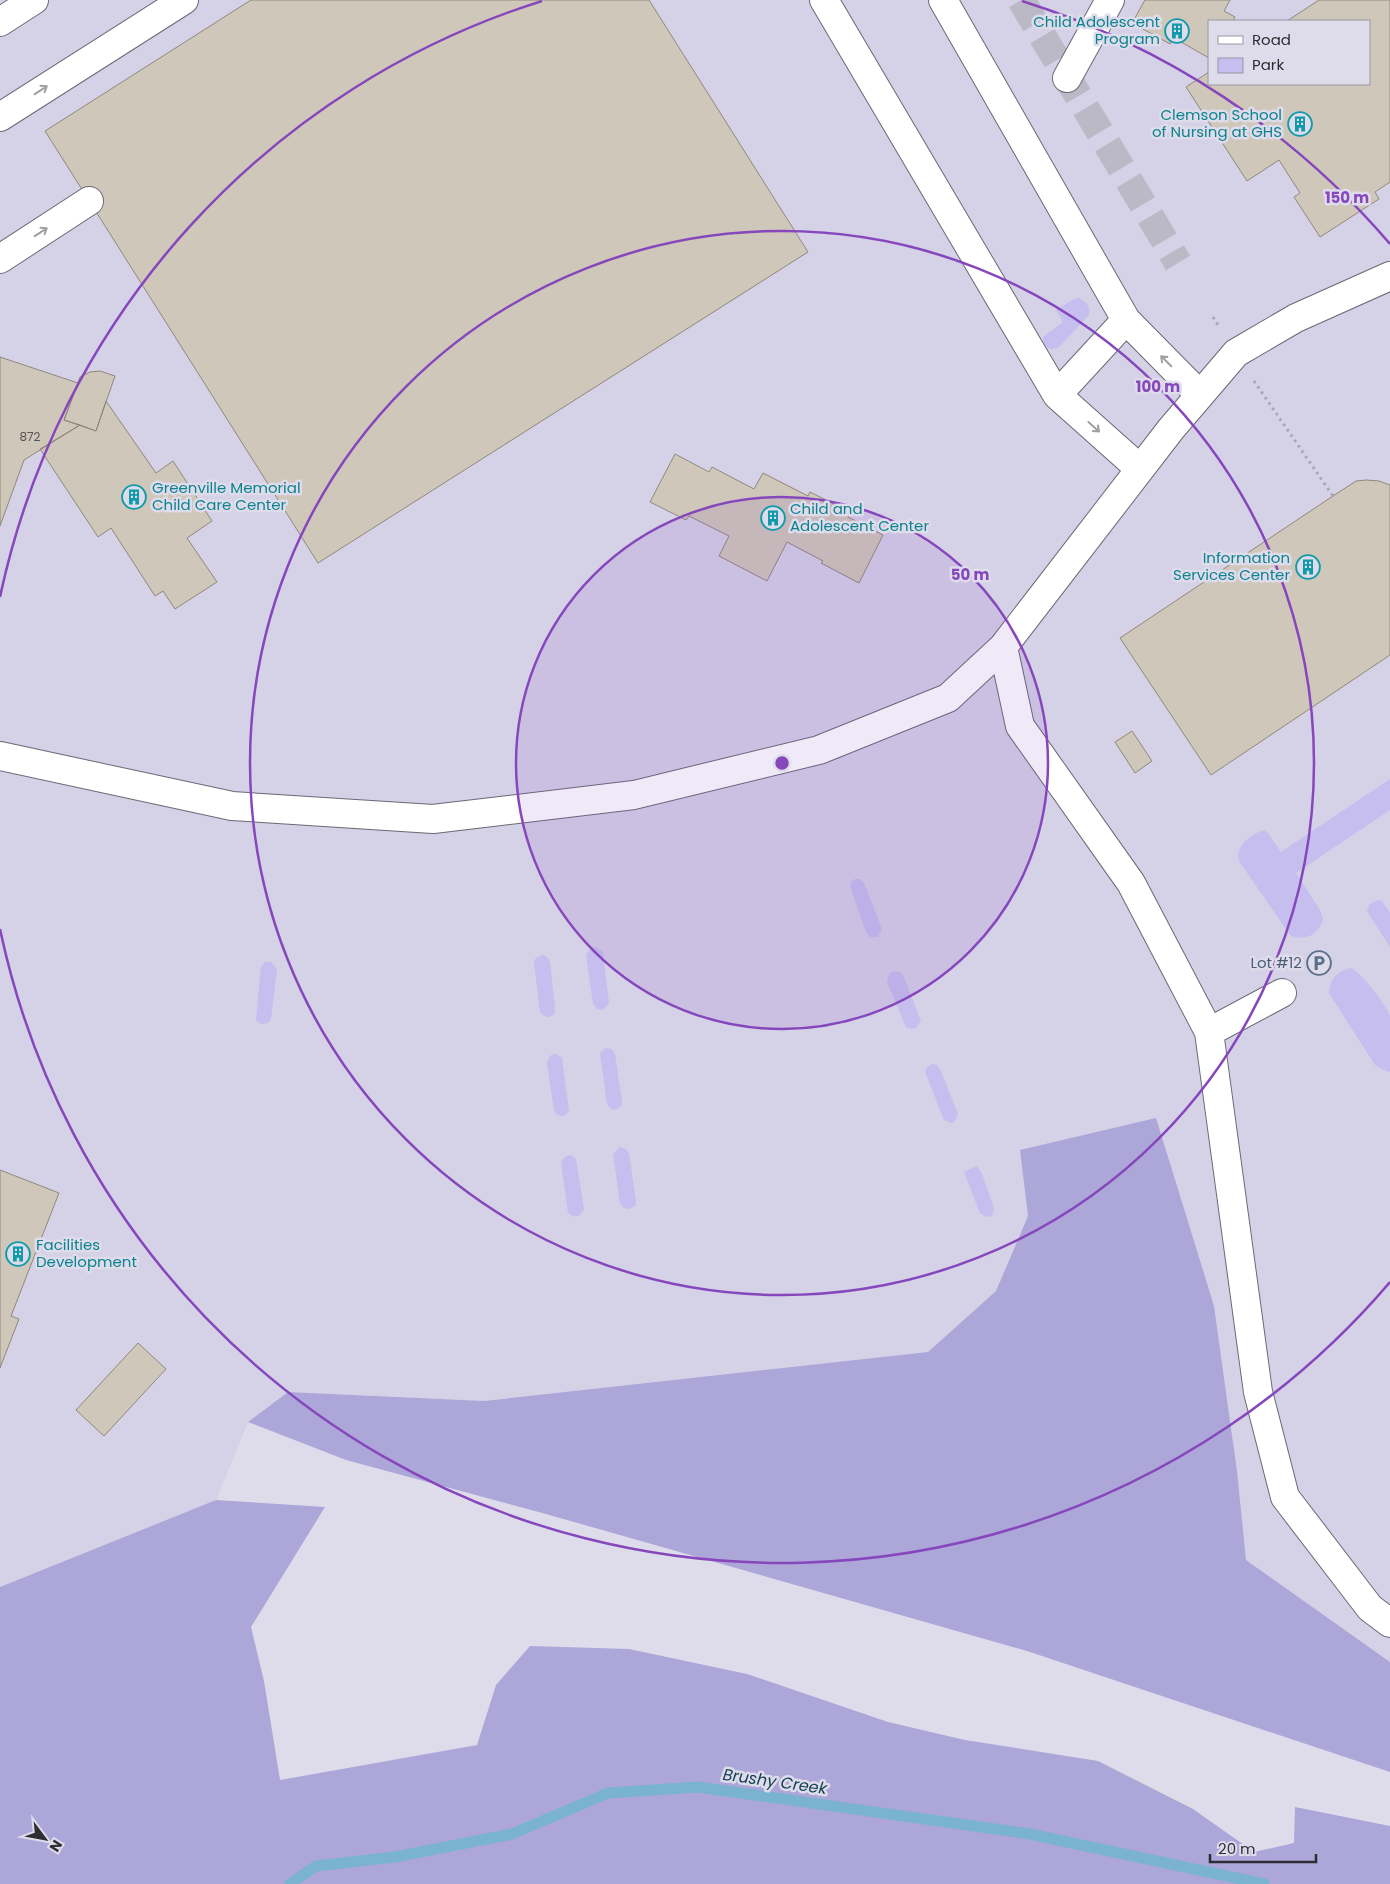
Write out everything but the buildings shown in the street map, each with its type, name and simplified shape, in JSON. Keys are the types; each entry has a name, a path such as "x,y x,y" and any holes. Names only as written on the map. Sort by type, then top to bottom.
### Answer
{"street":[{"path":"0,22 34,0"},
{"path":"0,117 184,0"},
{"path":"824,0 1057,395 1140,469"},
{"path":"943,0 1126,320 1200,395"},
{"path":"1067,78 1110,0"},
{"path":"0,259 89,201"},
{"path":"0,756 232,806 433,819 634,795 819,750 948,698 1004,647 1140,469 1236,353 1296,318 1390,276"},
{"path":"1057,395 1126,320"},
{"path":"1004,647 1020,726 1131,883 1210,1032 1258,1392 1284,1497 1370,1608 1390,1623"},
{"path":"1210,1032 1282,993"}],"path":[{"path":"1212,317 1333,496"}],"shaded area":[{"path":"0,0 1390,0 1390,1662 1246,1560 1237,1471 1214,1306 1020,1150 1028,1216 996,1291 928,1352 484,1401 288,1392 248,1422 216,1500 0,1587"},
{"path":"1156,1118 1214,1306 1237,1471 1246,1560 1390,1662 1390,1772 1027,1651 546,1514 346,1460 248,1422 288,1392 484,1401 928,1352 996,1291 1028,1216 1020,1150"},
{"path":"216,1500 325,1507 251,1627 264,1681 280,1780 477,1745 496,1685 530,1646 629,1649 747,1674 888,1722 965,1740 1098,1761 1193,1809 1254,1852 1294,1843 1295,1807 1390,1826 1390,1884 0,1884 0,1587"}],"green space":[{"path":"1079,298 1087,305 1089,315 1059,347 1048,348 1044,344 1043,337 1063,322 1056,310"},
{"path":"1390,779 1390,810 1296,873 1320,910 1323,919 1318,929 1310,936 1300,938 1290,935 1239,861 1239,850 1245,841 1254,834 1264,830 1281,852"},
{"path":"855,879 860,879 864,883 882,929 878,937 870,937 867,934 850,887 851,882"},
{"path":"1378,900 1382,901 1390,913 1390,947 1367,911 1370,904"},
{"path":"595,947 603,952 609,1003 602,1010 597,1009 593,1004 586,955 591,948"},
{"path":"542,955 546,956 550,961 555,1009 554,1014 549,1017 544,1016 540,1012 534,963 535,959"},
{"path":"265,962 271,962 277,969 271,1019 268,1023 261,1024 256,1020 261,967"},
{"path":"1351,968 1373,989 1390,1016 1390,1071 1388,1072 1375,1065 1329,993 1329,988 1335,976"},
{"path":"894,971 900,972 904,977 921,1021 916,1028 906,1027 887,982 889,974"},
{"path":"605,1048 612,1049 615,1054 622,1102 621,1106 615,1110 607,1104 600,1053"},
{"path":"556,1054 562,1058 569,1111 566,1115 562,1116 554,1111 547,1062 551,1055"},
{"path":"932,1064 937,1065 940,1069 958,1114 954,1122 951,1123 944,1120 925,1072 927,1067"},
{"path":"620,1147 626,1149 629,1153 636,1202 635,1206 628,1209 624,1208 620,1203 613,1154"},
{"path":"571,1155 576,1159 584,1209 581,1214 575,1216 568,1213 561,1162 566,1156"},
{"path":"977,1166 982,1174 994,1208 992,1216 986,1217 980,1213 964,1172"}],"waterway":[{"name":"Brushy Creek","path":"290,1884 316,1866 395,1857 512,1834 608,1793 698,1787 1030,1834 1264,1884"}],"tunnel":[{"path":"1021,0 1178,263"}],"place":[{"name":"Child Adolescent Program","path":"1177,31"},
{"name":"Clemson School of Nursing at GHS","path":"1300,124"},
{"name":"Greenville Memorial Child Care Center","path":"134,497"},
{"name":"Child and Adolescent Center","path":"773,518"},
{"name":"Information Services Center","path":"1308,567"},
{"name":"Lot #12","path":"1319,963"},
{"name":"Facilities Development","path":"18,1254"}]}
